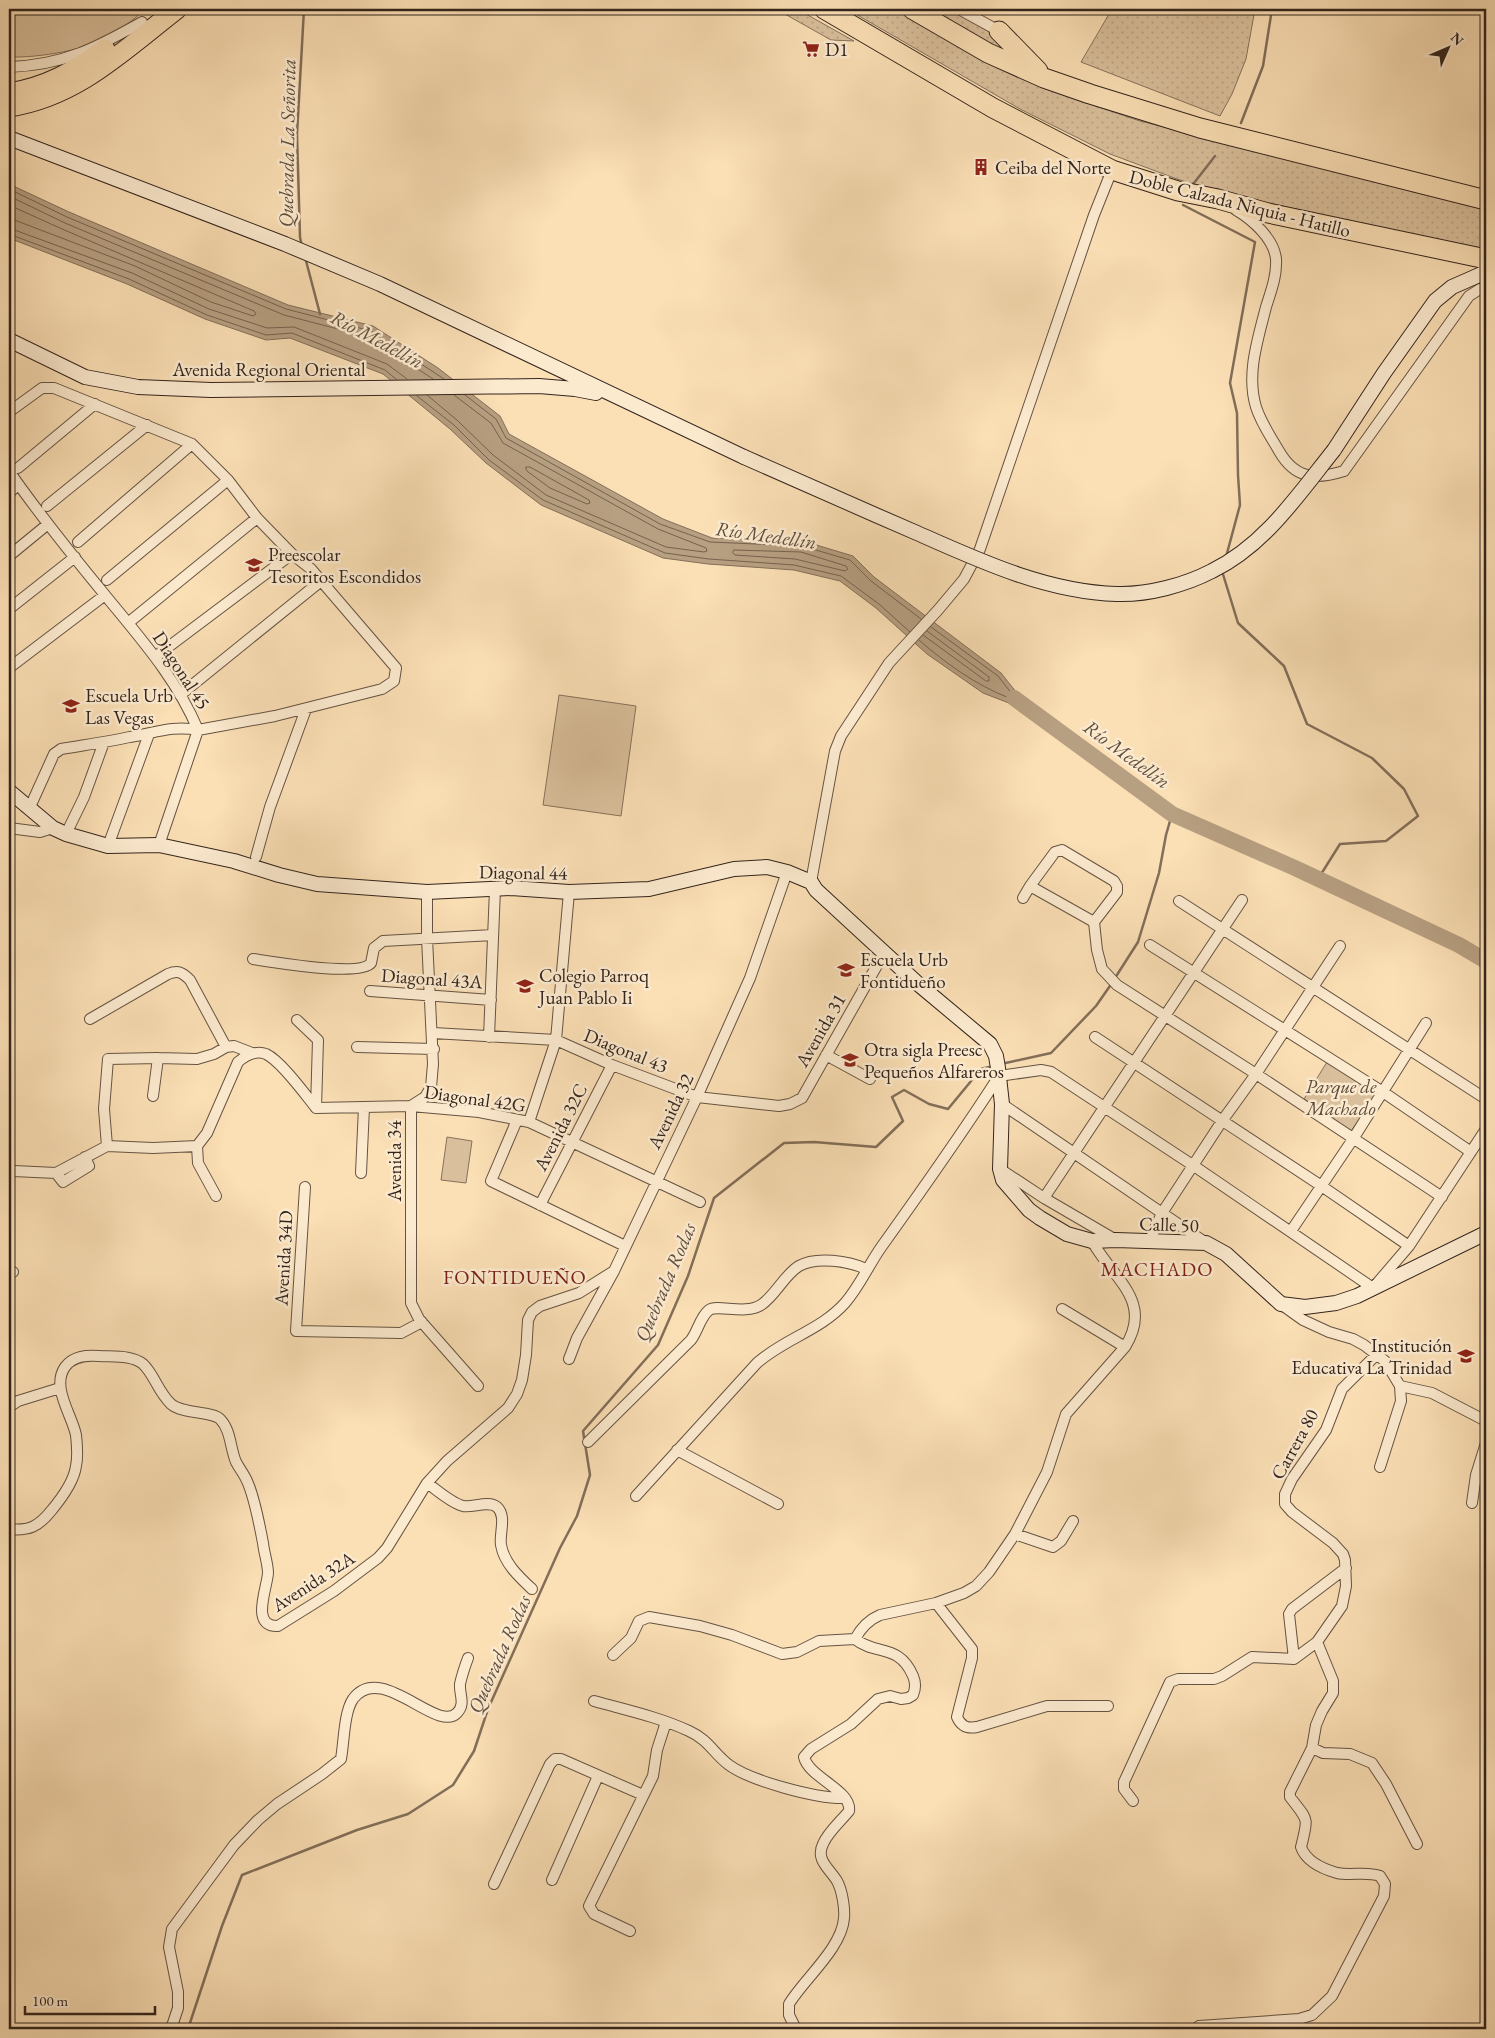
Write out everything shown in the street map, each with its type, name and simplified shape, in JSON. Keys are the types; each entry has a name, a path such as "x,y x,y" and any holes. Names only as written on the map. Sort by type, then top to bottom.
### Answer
{"highway":[{"path":"9,93 41,86 66,76 158,9"},
{"path":"9,107 25,105 70,89 88,78 176,9"},
{"name":"Doble Calzada Niquia - Hatillo","path":"824,9 993,108 1112,170 1178,191 1218,199 1277,215 1486,259"},
{"path":"912,9 988,53 1044,78 1090,94 1213,131 1486,200"},
{"path":"999,31 1044,78"}],"main road":[{"path":"9,138 319,258 431,308 744,457 933,540 1019,575 1059,587 1118,594 1146,592 1179,584 1212,571 1246,549 1273,525 1334,450 1384,373 1435,301 1452,287 1486,272"},
{"name":"Avenida Regional Oriental","path":"9,340 85,377 138,386 211,390 539,386 575,389 617,397"},
{"name":"Diagonal 44","path":"9,791 53,828 66,834 108,846 159,846 234,861 317,884 427,892 512,888 569,892 649,889 734,869 767,867 787,872 811,882 816,890 917,983 990,1044 996,1056 999,1072"},
{"path":"999,1072 1002,1104 1000,1169"},
{"name":"Calle 50","path":"1000,1169 1003,1180 1029,1210 1068,1234 1092,1241 1206,1243 1226,1254 1281,1304"},
{"path":"1281,1304 1305,1307 1336,1303 1374,1288 1486,1233"}],"street":[{"path":"963,10 999,31"},
{"path":"9,67 52,62 82,54 142,22"},
{"path":"811,882 835,751 850,720 889,662 964,579 980,549 1094,215 1112,170"},
{"path":"1218,199 1245,215 1261,231 1271,245 1276,257 1276,274 1257,342 1252,382 1261,421 1282,457 1301,474 1313,477 1327,477 1344,471 1469,296 1480,289 1486,290"},
{"path":"9,412 36,392 48,387 54,388 192,444 228,480 257,518 292,554 311,569 321,581 180,695"},
{"path":"13,470 95,404"},
{"path":"47,506 147,425"},
{"path":"78,542 192,444"},
{"name":"Diagonal 45","path":"13,470 18,485 155,656 180,695 198,730 275,716 382,689 394,681 396,668 321,581"},
{"path":"107,580 228,480"},
{"path":"9,493 18,485"},
{"path":"128,623 257,518"},
{"path":"9,556 48,524"},
{"path":"155,656 292,554"},
{"path":"9,609 75,557"},
{"path":"9,668 105,595"},
{"path":"256,857 270,807 306,708"},
{"path":"30,807 54,754 61,749 149,734 178,727 198,730 159,846"},
{"path":"108,846 149,734"},
{"path":"66,834 84,797 104,742"},
{"path":"9,828 40,832 53,828"},
{"path":"1023,898 1055,852 1062,850 1114,881 1117,886 1117,892 1094,922 1097,950 1102,969 1117,985 1256,1074 1442,1198"},
{"name":"Avenida 32","path":"569,1359 590,1311 614,1271 697,1098 750,978 787,872"},
{"path":"1030,886 1094,922"},
{"path":"489,1037 495,889"},
{"name":"Avenida 34","path":"427,892 427,938 434,1049 431,1087 425,1097 411,1106 411,1303 414,1312 422,1322 478,1386"},
{"path":"529,1122 556,1040 569,892"},
{"path":"1044,1198 1135,1064 1242,900"},
{"path":"1179,901 1486,1099"},
{"path":"253,959 327,969 363,968 371,963 374,948 383,941 493,935"},
{"path":"1150,945 1383,1092 1471,1152"},
{"path":"1149,1242 1162,1213 1340,946"},
{"name":"Avenida 31","path":"802,1098 884,953"},
{"path":"90,1019 168,974 175,972 183,973 190,980 226,1047"},
{"name":"Diagonal 43A","path":"370,991 490,1000"},
{"path":"296,1020 318,1040 316,1108"},
{"path":"1291,1231 1411,1050 1426,1023"},
{"name":"Diagonal 43","path":"433,1033 556,1040 612,1065 697,1098 779,1106 790,1104 802,1098"},
{"path":"1095,1037 1409,1246"},
{"path":"107,1146 104,1109 106,1062 111,1058 197,1059 214,1054 226,1047 234,1046 252,1053"},
{"path":"357,1047 434,1049"},
{"path":"216,1196 198,1163 197,1146 207,1133 238,1062 244,1056 252,1053 264,1053 274,1059 316,1108"},
{"path":"826,1055 870,1080"},
{"path":"153,1096 158,1058"},
{"name":"Avenida 32C","path":"540,1205 612,1065"},
{"path":"636,1496 771,1350 822,1323 844,1304 866,1269 959,1137 999,1072 1041,1070 1051,1072 1105,1106 1374,1288 1409,1246 1486,1129"},
{"path":"1002,1104 1206,1243"},
{"name":"Diagonal 42G","path":"316,1108 411,1106 479,1112 529,1122 700,1202"},
{"path":"361,1173 364,1107"},
{"path":"517,1120 491,1179 492,1182 626,1246"},
{"path":"9,1173 14,1171 56,1173 107,1146 154,1148 197,1146"},
{"path":"1000,1169 1044,1198 1116,1240"},
{"name":"Avenida 34D","path":"305,1187 296,1331 401,1333 422,1322"},
{"path":"855,1639 872,1619 936,1603 964,1593 976,1586 989,1572 1015,1534 1047,1472 1066,1414 1125,1347 1132,1336 1136,1320 1136,1308 1123,1285 1100,1255 1092,1241"},
{"path":"588,1442 691,1340 702,1318 709,1310 714,1308 734,1310 755,1308 763,1304 798,1266 813,1262 852,1264 866,1269"},
{"name":"Avenida 32A","path":"60,1388 61,1372 68,1363 77,1358 92,1355 135,1359 144,1365 162,1395 173,1406 192,1412 216,1416 220,1419 225,1427 236,1462 248,1482 262,1538 268,1572 261,1615 271,1626 278,1626 293,1618 378,1558 387,1548 427,1483 447,1461 508,1408 517,1394 522,1380 528,1320 532,1312 540,1306 579,1293 614,1271"},
{"path":"1281,1304 1303,1320 1329,1332 1353,1339 1385,1361 1400,1386 1401,1401 1380,1467"},
{"path":"1062,1309 1125,1347"},
{"name":"Carrera 80","path":"1346,1568 1343,1554 1333,1543 1292,1512 1286,1504 1285,1494 1292,1480 1326,1430 1342,1389 1376,1355"},
{"path":"1400,1386 1432,1393 1486,1421"},
{"path":"9,1408 18,1401 60,1388 76,1435 76,1465 72,1481 55,1507 41,1523 29,1529 9,1529"},
{"path":"1472,1504 1476,1475 1486,1443"},
{"path":"677,1450 778,1504"},
{"path":"427,1483 461,1506 494,1505 499,1509 501,1515 500,1544 506,1561 532,1589"},
{"path":"1015,1534 1053,1547 1061,1541 1073,1521"},
{"path":"1294,1659 1289,1614 1292,1609 1346,1568"},
{"path":"1133,1801 1124,1789 1124,1782 1165,1688 1170,1682 1178,1679 1214,1679 1252,1657 1294,1659 1317,1642 1342,1606 1346,1586 1346,1568"},
{"path":"936,1603 972,1649 972,1658 957,1717 966,1727 977,1726 1046,1706 1108,1706"},
{"path":"614,1655 631,1638 639,1621 649,1617 700,1626 732,1635 782,1654 796,1652 819,1641 855,1639 868,1648 887,1650 895,1654 911,1672 916,1690 913,1695 901,1699 890,1696 878,1699 852,1724 806,1752 804,1757 811,1770 845,1798 848,1802 849,1811 823,1843 820,1851 822,1860 837,1881 842,1898 844,1918 832,1948 789,2004 789,2015 796,2029"},
{"path":"1195,2029 1199,2026 1299,2019 1312,2014 1332,1996 1384,1896 1385,1884 1380,1876 1373,1873 1338,1873 1320,1866 1307,1858 1301,1847 1306,1821 1301,1809 1289,1795 1292,1784 1312,1748 1316,1726 1333,1693 1333,1681 1317,1642"},
{"path":"171,2029 178,2008 178,1992 170,1947 172,1929 234,1845 277,1804 336,1764 341,1758 348,1710 353,1699 362,1690 381,1688 402,1696 438,1716 452,1717 461,1707 460,1688 468,1658"},
{"path":"594,1701 666,1722 702,1738 729,1765 755,1778 830,1799 845,1798"},
{"path":"630,1931 594,1914 589,1906 653,1776 657,1750 666,1722"},
{"path":"1312,1748 1324,1753 1350,1754 1372,1763 1386,1784 1417,1844"},
{"path":"494,1884 550,1764 555,1759 561,1759 643,1795"},
{"path":"552,1880 598,1776"}],"green space":[{"path":"9,9 146,9 115,33 92,44 64,52 9,57 11,47 9,46"},
{"path":"776,9 797,9 854,41 831,40"},
{"path":"847,9 896,9 983,58 1055,92 1140,121 1377,179 1486,209 1486,251 1219,192 1177,179 1110,154 1020,109"},
{"path":"924,9 950,9 990,32 1024,63"},
{"path":"1112,9 1255,9 1246,59 1232,94 1220,116 1081,62"},
{"path":"559,695 636,706 621,816 543,805"},
{"name":"Parque de Machado","path":"1327,1062 1377,1094 1351,1131 1304,1099"},
{"path":"447,1137 472,1141 466,1183 441,1180"}],"water":[{"path":"9,184 69,212 288,305 373,326 438,368 500,416 509,434 663,519 712,538 803,541 853,556 874,577 1001,673 1032,712 983,693 927,654 876,608 840,581 794,570 708,564 663,558 541,505 486,463 450,429 383,374 290,338 266,340 205,319 127,284 9,238"}],"waterway":[{"name":"Quebrada La Señorita","path":"302,247 300,237 297,134 304,9"},
{"path":"1241,123 1263,66 1272,9"},
{"path":"1194,183 1215,156"},
{"path":"1183,205 1255,242 1230,383 1237,413 1240,505 1226,557"},
{"name":"Quebrada La Señorita","path":"305,257 320,314"},
{"path":"1222,571 1238,623 1284,666 1307,724 1372,758 1404,789 1418,816 1386,841 1340,844 1318,879"},
{"name":"Río Medellín","path":"1014,698 1172,814 1295,868 1459,945 1486,961"},
{"name":"Quebrada Rodas","path":"1115,978 1138,942 1159,873 1172,814"},
{"name":"Quebrada Rodas","path":"1001,1064 1051,1053 1096,1006 1112,983"},
{"name":"Quebrada Rodas","path":"188,2029 222,1926 242,1875 357,1830 408,1814 453,1785 474,1751 488,1709 560,1548 577,1516 590,1475 583,1431 658,1345 688,1276 714,1198 784,1143 814,1142 876,1147 903,1121 892,1097 904,1090 929,1104 948,1109 981,1069 993,1066"}],"railway":[{"path":"869,9 883,17"}],"place":[{"name":"D1","path":"811,49"},
{"name":"Ceiba del Norte","path":"981,167"},
{"name":"Preescolar Tesoritos Escondidos","path":"254,565"},
{"name":"Escuela Urb Las Vegas","path":"71,706"},
{"name":"Escuela Urb Fontidueño","path":"846,970"},
{"name":"Colegio Parroq Juan Pablo Ii","path":"525,986"},
{"name":"Otra sigla Preesc Pequeños Alfareros","path":"850,1060"},
{"name":"Institución Educativa La Trinidad","path":"1466,1356"}],"district":[{"name":"MACHADO","path":"1157,1269"},
{"name":"FONTIDUEÑO","path":"515,1277"}]}
